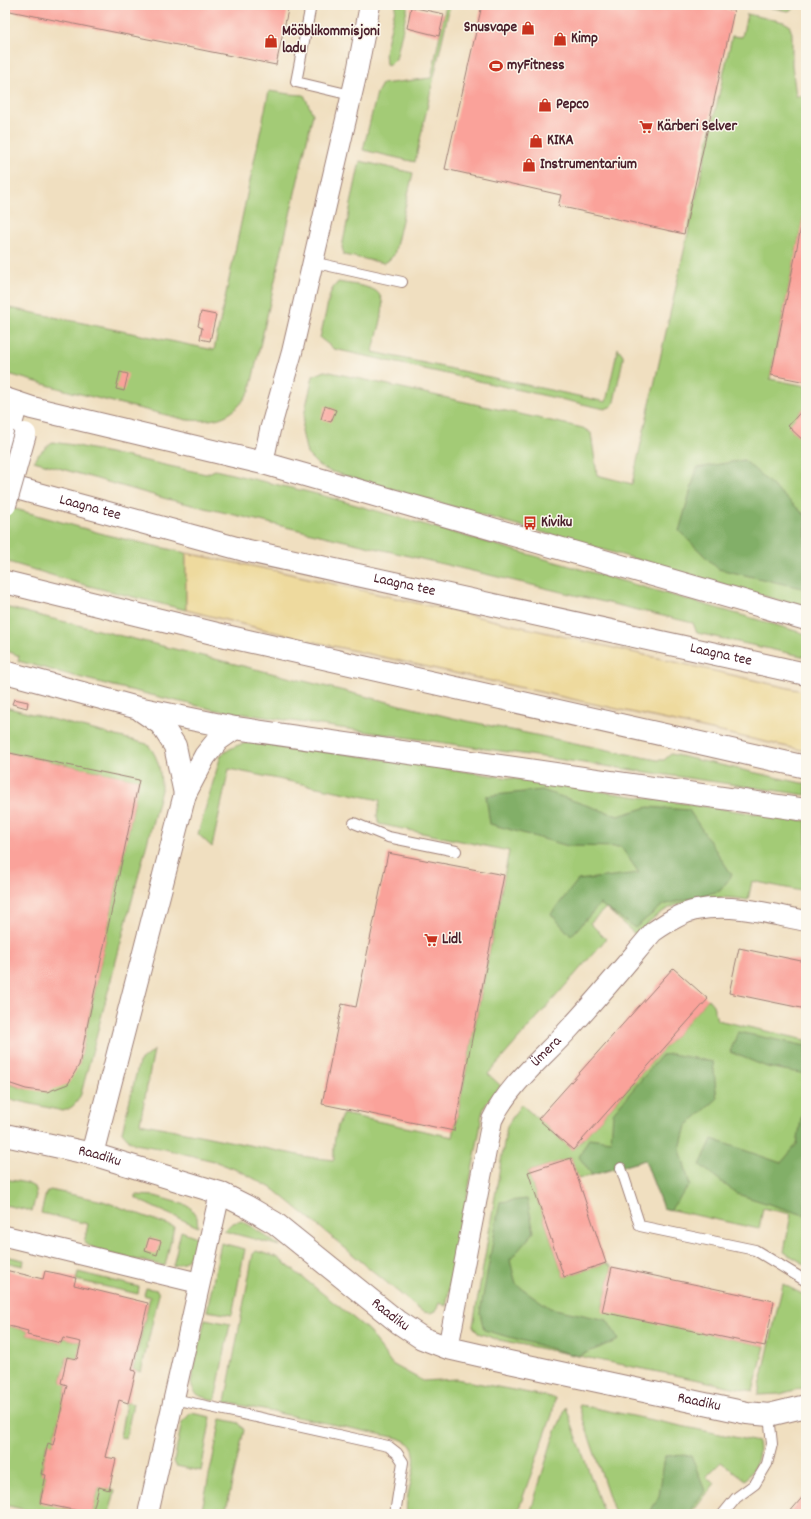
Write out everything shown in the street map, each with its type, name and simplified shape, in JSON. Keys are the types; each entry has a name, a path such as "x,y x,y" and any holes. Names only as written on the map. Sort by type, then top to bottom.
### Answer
{"street":[{"path":"263,463 270,430 292,352 351,95 370,5"},
{"path":"5,505 18,404 263,463 806,619"},
{"name":"Laagna tee","path":"5,485 244,550 806,674"},
{"path":"5,582 225,636 806,767"},
{"path":"5,672 138,708 235,728 806,810"},
{"path":"138,708 161,724 175,746 185,794"},
{"path":"92,1154 185,794 205,756 218,740 235,728"},
{"name":"Ümera","path":"448,1348 492,1120 499,1106 509,1092 569,1030 653,932 668,921 695,910 730,907 806,921"},
{"name":"Raadiku","path":"5,1135 92,1154 220,1193 275,1223 398,1322 422,1338 448,1348 747,1413 769,1415 806,1406"},
{"path":"148,1514 220,1193"},
{"path":"5,1236 199,1283"}],"lane":[{"path":"311,5 296,82 351,95"},
{"path":"312,262 402,282"},
{"path":"354,823 388,837 456,851"},
{"path":"621,1168 640,1226 755,1250 806,1281"},
{"path":"174,1399 388,1446 397,1453 403,1462 395,1514"},
{"path":"723,1514 736,1498 755,1484 767,1464 772,1444 769,1415"}],"green space":[{"path":"396,5 408,5 396,59 388,66 386,64 385,52"},
{"path":"446,5 450,5 415,162 363,150 377,93 382,84 431,78"},
{"path":"758,5 796,5 793,9 788,11"},
{"path":"747,14 784,22 789,25 792,33 792,65 796,96 806,96 806,204 770,379 806,386 806,406 788,426 806,443 806,608 329,471 318,465 307,454 302,431 313,376 325,371 583,428 591,433 597,475 632,484 732,36 742,37"},
{"path":"269,91 304,95 313,114 250,390 238,407 216,419 187,420 72,392 5,373 5,307 214,350"},
{"path":"360,161 413,173 394,255 384,263 344,255 342,247"},
{"path":"338,282 372,289 378,293 382,300 382,318 373,352 606,402 618,348 623,355 623,359 614,402 612,406 605,409 334,349 320,338 330,294"},
{"path":"52,442 73,445 206,474 215,470 321,495 806,634 806,657 697,633 693,623 167,499 34,461"},
{"path":"744,460 806,516 806,589 718,569 679,531 697,468"},
{"path":"5,506 107,535 186,553 186,610 81,584 5,561"},
{"path":"5,607 453,718 657,760 664,760 671,754 806,784 806,795 216,710 166,699 18,661 19,656 5,650"},
{"path":"5,707 147,744 157,759 160,771 161,790 81,1094 74,1105 63,1111 5,1098 5,1085 6,1083 26,1089 79,1065 139,780 5,752"},
{"path":"254,742 341,753 806,821 806,892 752,881 748,900 736,898 709,898 683,903 659,914 636,935 606,908 590,923 606,939 488,1074 501,1086 488,1101 482,1115 446,1306 439,1303 436,1311 430,1313 422,1311 418,1308 275,1190 242,1172 214,1161 164,1149 135,1144 122,1132 139,1062 154,1050 140,1123 308,1157 334,1160 335,1137 343,1114 453,1137 509,851 379,824 377,816 380,800 229,769 212,847 198,834 221,755 236,746"},
{"path":"542,790 618,816 648,807 689,810 732,875 720,891 663,905 635,928 600,904 571,936 551,914 578,880 639,873 621,847 568,846 490,824 486,796"},
{"path":"708,999 713,1005 717,1020 806,1040 806,1265 784,1252 791,1214 763,1208 759,1229 663,1208 645,1160 578,1179 571,1158 528,1172 564,1277 606,1263 612,1267 602,1311 765,1346 753,1391 499,1340 478,1333 473,1326 507,1126 521,1104 573,1150"},
{"path":"738,1032 806,1046 806,1074 767,1067 730,1052"},
{"path":"672,1054 713,1062 717,1099 686,1126 680,1149 690,1185 670,1210 663,1208 645,1160 592,1175 579,1157 589,1138 611,1141 613,1113 662,1055"},
{"path":"806,1090 806,1211 804,1215 737,1194 700,1165 712,1139 781,1163 797,1144"},
{"path":"5,1179 27,1183 34,1187 36,1195 32,1211 5,1205"},
{"path":"50,1190 103,1201 174,1227 165,1266 102,1252 84,1243 88,1224 41,1213 46,1193"},
{"path":"136,1195 155,1196 189,1206 197,1217 198,1227 159,1210 136,1198"},
{"path":"527,1199 534,1232 510,1260 516,1284 550,1308 607,1320 619,1340 578,1356 484,1330 480,1313 500,1202"},
{"path":"242,1221 280,1246 224,1231 232,1223"},
{"path":"181,1231 197,1237 194,1248 188,1259 173,1266"},
{"path":"221,1243 245,1249 232,1315 207,1311"},
{"path":"256,1251 277,1257 367,1329 392,1364 423,1381 456,1379 555,1398 552,1415 517,1514 407,1514 407,1498 414,1470 414,1453 411,1446 407,1442 398,1438 225,1402 253,1254"},
{"path":"5,1256 24,1260 23,1266 5,1262"},
{"path":"78,1272 139,1287 138,1294 76,1280"},
{"path":"783,1284 806,1296 806,1387 780,1394 758,1395"},
{"path":"146,1288 157,1290 159,1294 141,1372 133,1370 150,1297 144,1295"},
{"path":"205,1319 230,1324 215,1400 197,1394 191,1383"},
{"path":"5,1325 28,1331 27,1335 61,1343 63,1338 81,1342 77,1359 67,1357 61,1383 67,1385 53,1445 47,1444 41,1473 46,1475 40,1502 89,1514 43,1514 5,1505"},
{"path":"126,1402 133,1404 126,1438 120,1437"},
{"path":"580,1405 758,1442 758,1458 752,1472 745,1480 721,1462 706,1477 715,1483 691,1514 615,1514 579,1407"},
{"path":"566,1407 604,1514 530,1514 552,1441"},
{"path":"191,1413 211,1417 201,1471 176,1466 174,1461 182,1422"},
{"path":"221,1419 239,1423 244,1430 225,1514 201,1514"},
{"path":"691,1455 705,1491 687,1514 649,1514 659,1496 665,1456"},
{"path":"99,1487 115,1491 109,1514 92,1514"}],"sand":[{"path":"186,553 277,571 806,692 806,751 306,640 186,610"}],"building":[{"path":"5,5 289,5 276,65 5,10"},
{"path":"482,5 707,5 734,11 684,234 558,206 561,195 445,169"},
{"path":"411,7 444,14 439,36 407,28"},
{"path":"806,208 806,382 771,375"},
{"path":"201,312 216,315 210,341 200,339 202,328 198,326"},
{"path":"120,372 128,374 124,391 116,389"},
{"path":"325,406 336,410 331,422 321,419"},
{"path":"806,406 806,443 788,426"},
{"path":"14,699 28,702 27,708 12,704"},
{"path":"5,752 139,780 79,1065 68,1084 47,1092 26,1089 5,1082"},
{"name":"Lidl","path":"388,853 504,875 454,1131 322,1104 342,1004 356,1007"},
{"path":"739,948 806,962 806,1009 729,993"},
{"path":"673,968 708,999 573,1150 538,1119"},
{"path":"571,1158 606,1263 564,1277 528,1172"},
{"path":"149,1238 161,1241 157,1255 145,1251"},
{"path":"612,1267 774,1301 765,1346 602,1312"},
{"path":"5,1270 43,1279 45,1271 60,1274 76,1278 74,1285 148,1303 132,1370 136,1371 128,1403 119,1400 105,1457 116,1459 109,1490 99,1487 92,1514 40,1503 46,1475 41,1474 48,1443 53,1445 67,1385 61,1383 67,1357 77,1359 81,1342 63,1338 61,1343 27,1335 28,1331 5,1325"},
{"path":"806,1493 806,1514 788,1514"}],"place":[{"name":"Snusvape","path":"528,28"},
{"name":"Kimp","path":"560,39"},
{"name":"Mööblikommisjoni ladu","path":"271,41"},
{"name":"myFitness","path":"496,66"},
{"name":"Pepco","path":"545,105"},
{"name":"Kärberi Selver","path":"646,127"},
{"name":"KIKA","path":"536,141"},
{"name":"Instrumentarium","path":"529,165"},
{"name":"Kiviku","path":"530,523"},
{"name":"Lidl","path":"431,940"}]}
